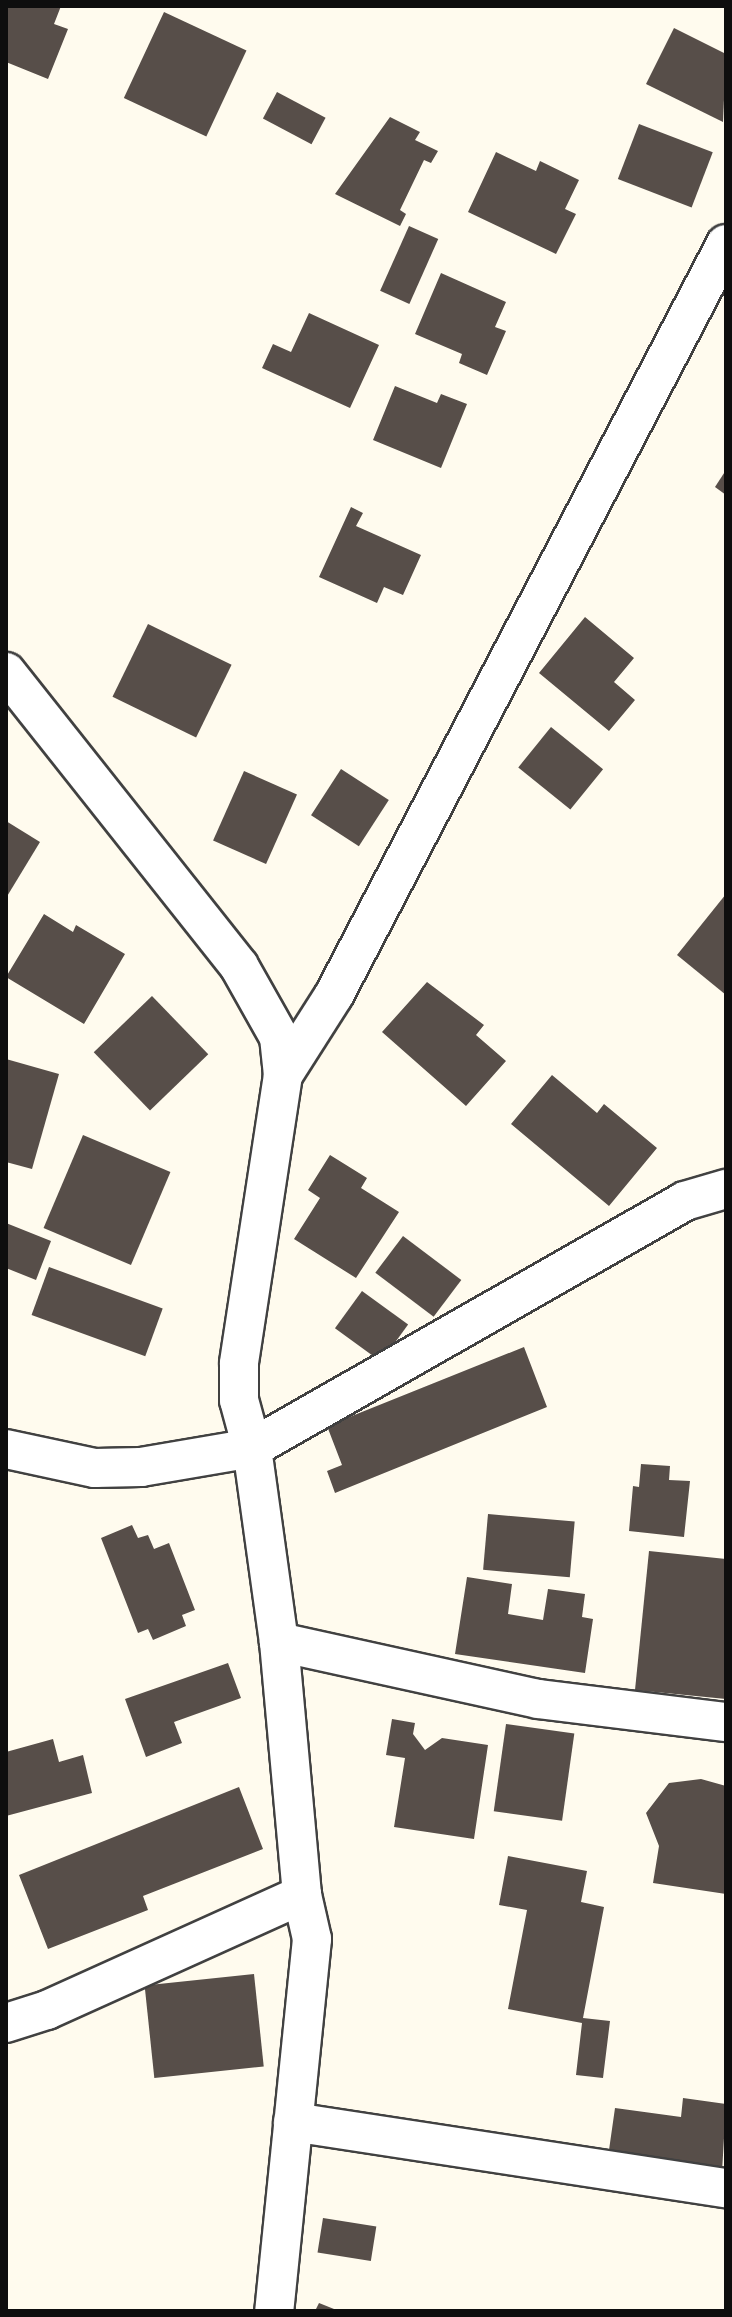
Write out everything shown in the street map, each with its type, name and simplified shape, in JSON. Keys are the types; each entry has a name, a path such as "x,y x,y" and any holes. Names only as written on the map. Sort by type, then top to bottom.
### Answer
{"street":[{"path":"283,1075 334,995 726,244"},
{"path":"6,672 239,966 279,1037 283,1075 239,1364 239,1400 252,1448 279,1642 302,1895 312,1939 274,2311"},
{"path":"6,1449 95,1468 141,1467 252,1448 685,1201 726,1189"},
{"path":"279,1642 538,1699 726,1722"},
{"path":"6,2023 302,1895"},
{"path":"293,2122 726,2188"}],"building":[{"path":"6,6 61,6 54,24 68,29 48,79 6,62"},
{"path":"164,12 246,50 206,137 124,98"},
{"path":"674,28 726,54 723,122 646,84"},
{"path":"277,92 326,118 311,144 263,118"},
{"path":"390,117 420,132 415,140 438,151 431,163 424,160 400,210 406,214 400,226 335,194"},
{"path":"639,124 713,152 692,207 618,179"},
{"path":"496,152 536,171 540,161 579,180 565,209 576,214 556,254 468,212"},
{"path":"409,226 438,239 409,304 380,291"},
{"path":"441,273 506,302 495,327 506,331 487,375 459,363 462,354 415,334"},
{"path":"309,313 379,345 350,408 262,368 273,344 291,352"},
{"path":"395,386 437,403 441,394 467,404 441,468 373,440"},
{"path":"726,470 726,495 715,487"},
{"path":"351,507 363,513 356,526 421,555 403,595 384,587 377,603 319,577"},
{"path":"585,617 634,658 614,682 635,700 609,731 539,673"},
{"path":"148,624 232,665 196,738 112,697"},
{"path":"551,727 603,769 570,810 518,767"},
{"path":"341,769 389,800 359,846 311,815"},
{"path":"244,771 297,795 266,864 213,840"},
{"path":"6,821 40,842 6,898"},
{"path":"726,894 726,995 677,955"},
{"path":"44,914 73,932 76,925 125,954 84,1024 6,977"},
{"path":"427,982 484,1025 476,1035 506,1061 466,1106 382,1032"},
{"path":"152,996 208,1054 150,1111 94,1052"},
{"path":"6,1059 59,1074 32,1169 6,1162"},
{"path":"552,1075 597,1113 604,1104 657,1148 609,1206 511,1124"},
{"path":"83,1135 170,1172 131,1265 44,1228"},
{"path":"330,1155 367,1178 361,1188 399,1212 356,1278 294,1239 320,1198 308,1190"},
{"path":"6,1223 51,1241 36,1280 6,1268"},
{"path":"403,1236 461,1280 434,1317 375,1273"},
{"path":"49,1267 163,1308 145,1356 32,1315"},
{"path":"362,1291 408,1325 381,1362 335,1328"},
{"path":"524,1347 547,1407 335,1493 327,1471 342,1465 327,1426"},
{"path":"641,1464 670,1466 669,1480 690,1481 684,1537 629,1531 633,1486 639,1487"},
{"path":"488,1514 575,1522 570,1577 483,1570"},
{"path":"132,1525 138,1538 148,1535 154,1549 169,1543 195,1610 182,1615 186,1626 153,1640 148,1629 138,1633 101,1538"},
{"path":"649,1551 726,1559 726,1699 635,1690"},
{"path":"467,1577 512,1584 508,1614 543,1620 548,1589 585,1594 582,1617 593,1619 585,1673 455,1654"},
{"path":"228,1663 241,1698 174,1722 182,1743 146,1757 125,1699"},
{"path":"392,1719 415,1723 413,1734 425,1750 442,1738 488,1745 474,1839 394,1827 405,1758 386,1755"},
{"path":"506,1724 574,1734 562,1821 494,1811"},
{"path":"53,1739 59,1762 83,1755 92,1793 6,1816 6,1752"},
{"path":"701,1779 726,1786 726,1894 653,1883 659,1846 646,1813 669,1783"},
{"path":"239,1787 263,1849 143,1896 148,1910 48,1949 19,1875"},
{"path":"508,1856 587,1871 581,1902 604,1907 583,2018 610,2021 603,2078 576,2075 582,2023 508,2009 527,1910 499,1905"},
{"path":"254,1974 264,2066 154,2078 145,1985"},
{"path":"683,2098 726,2104 722,2172 608,2157 615,2108 681,2117"},
{"path":"323,2218 376,2226 371,2261 318,2253"},
{"path":"319,2303 339,2311 315,2311"}]}
